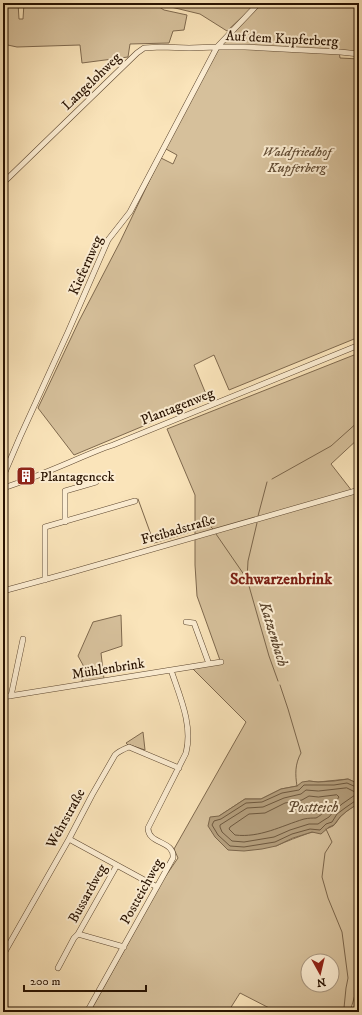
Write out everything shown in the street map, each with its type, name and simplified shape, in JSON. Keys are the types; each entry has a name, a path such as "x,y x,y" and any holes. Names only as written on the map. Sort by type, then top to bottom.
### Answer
{"street":[{"name":"Auf dem Kupferberg","path":"217,46 259,3"},
{"name":"Auf dem Kupferberg","path":"217,46 359,54"},
{"name":"Langelohweg","path":"3,183 137,53 144,48 190,48 217,46"},
{"name":"Kiefernweg","path":"3,480 20,437 108,240 130,212 217,46"},
{"name":"Plantagenweg","path":"3,486 60,466 359,345"},
{"path":"65,522 65,491 96,482"},
{"name":"Freibadstraße","path":"3,591 359,490"},
{"path":"45,580 45,527 135,501"},
{"path":"186,622 194,623 209,664"},
{"path":"11,696 23,639"},
{"name":"Mühlenbrink","path":"3,697 221,662"},
{"name":"Postteichweg","path":"87,1012 157,887 173,855 170,847 153,839 148,832 148,828 179,768 188,745 189,733 187,724 171,670"},
{"name":"Wehrstraße","path":"3,955 112,759 119,752 129,747 179,768"},
{"path":"68,839 157,887"},
{"name":"Bussardweg","path":"58,968 117,865"},
{"name":"Bussardweg","path":"78,934 124,947"}],"green space":[{"path":"3,3 18,3 19,19 23,19 24,3 153,3 164,10 187,15 184,30 173,31 169,43 130,44 128,57 82,63 80,45 17,47 3,44"},
{"path":"163,3 257,3 227,31 200,14 171,7"},
{"name":"Waldfriedhof Kupferberg","path":"263,3 359,3 359,53 339,51 340,58 359,59 359,337 229,390 214,355 194,365 208,399 74,455 38,408 79,321 120,242 177,123 222,43","holes":["166,149 177,155 173,164 161,158"]},
{"path":"359,353 359,438 331,464 359,500 359,784 348,779 318,782 309,781 297,786 281,789 261,799 245,799 219,816 276,846 309,833 333,826 343,814 359,803 359,981 350,1012 277,1012 240,993 228,1012 90,1012 163,880 178,858 174,849 246,722 193,669 221,663 197,596 195,565 195,495 167,429"},
{"path":"121,615 122,646 101,653 104,679 82,683 83,665 78,656 93,622"},
{"path":"143,732 145,750 126,743"}],"water":[{"name":"Postteich","path":"348,779 359,784 359,803 347,811 334,825 329,827 321,834 312,832 293,838 276,846 262,849 244,851 228,850 215,837 208,826 210,817 219,816 245,799 261,799 281,789 297,786 302,782"}],"waterway":[{"name":"Katzenbach","path":"272,479 331,446 359,421"},
{"name":"Katzenbach","path":"258,516 267,482"},
{"path":"138,499 154,543 210,526 213,529"},
{"name":"Katzenbach","path":"257,523 248,561 247,579 269,656 278,681"},
{"path":"216,534 247,579"},
{"name":"Katzenbach","path":"280,685 301,753 296,769 297,786"},
{"name":"Katzenbach","path":"326,829 332,842 325,853 322,877 328,898 342,932 348,978 343,1012"}],"place":[{"name":"Plantageneck","path":"26,476"}],"district":[{"name":"Schwarzenbrink","path":"281,578"}]}
